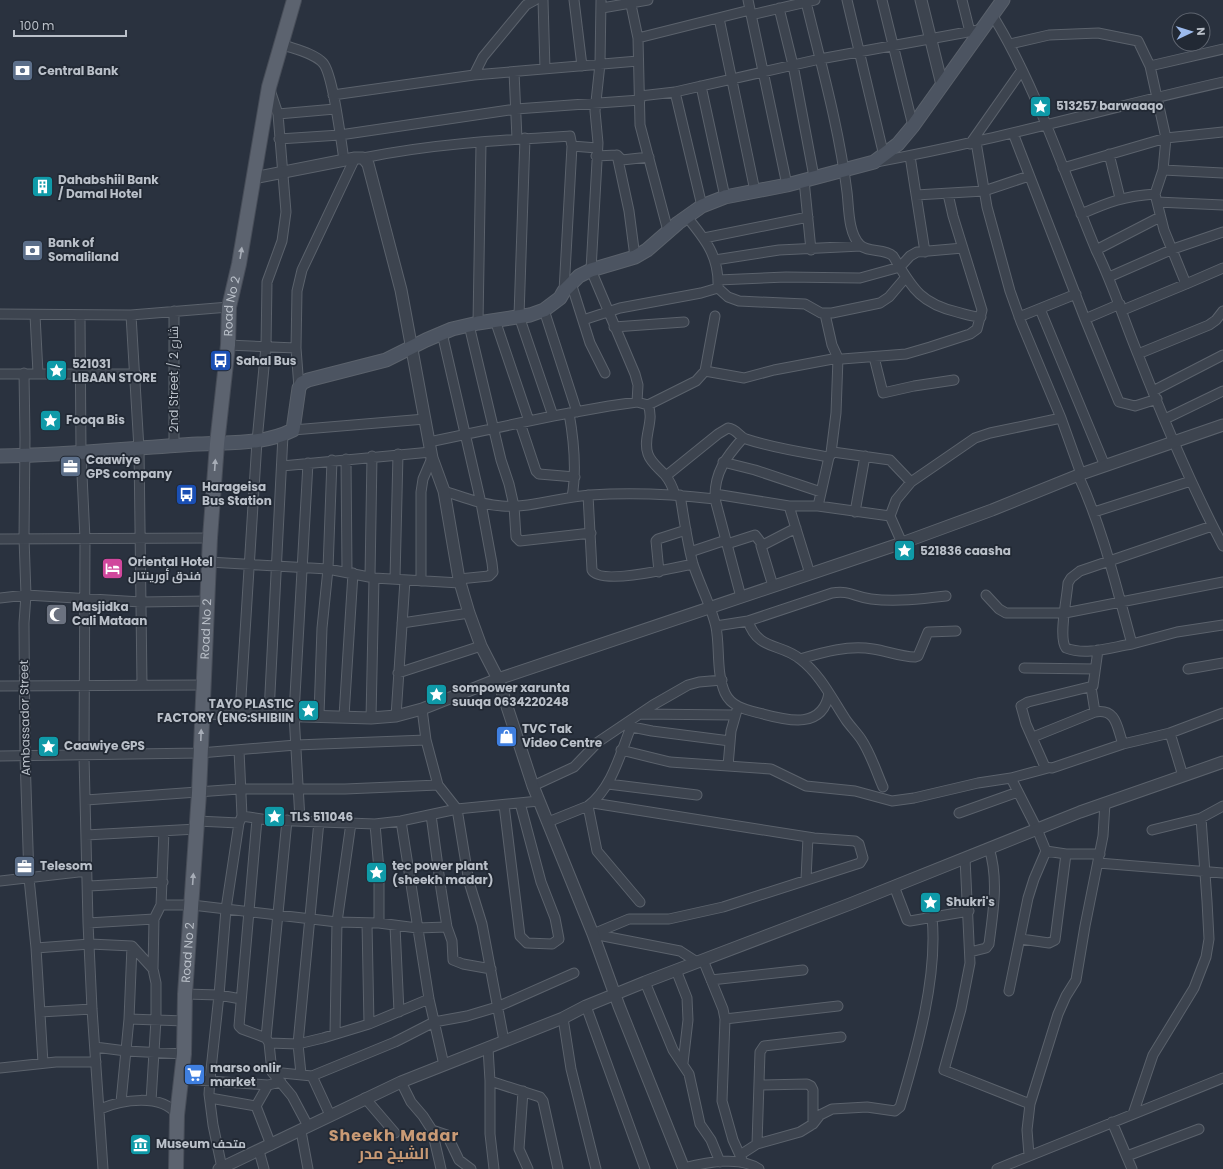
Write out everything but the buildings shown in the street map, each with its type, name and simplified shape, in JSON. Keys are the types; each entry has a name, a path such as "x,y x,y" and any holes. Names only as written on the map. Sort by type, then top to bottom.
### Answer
{"main road":[{"name":"Road No 2","path":"176,1169 177,1115 184,1054 184,1021 199,793 210,538 217,444 228,345 229,307 239,264 269,87 294,0"},
{"path":"0,456 81,454 257,441 288,432 300,388 302,383 308,380 386,360 442,333 473,324 544,310 560,298 579,276 591,270 635,257 702,206 724,197 787,185 879,159 898,144 913,126 1004,0"}],"street":[{"path":"474,75 483,57 532,0"},
{"path":"543,0 545,69"},
{"path":"574,0 582,66"},
{"path":"637,402 638,385 591,270 598,135 595,111 600,64 602,4 648,0"},
{"path":"748,0 787,185"},
{"path":"847,0 859,52 879,159 910,156 973,143 1013,132 1223,82"},
{"path":"882,0 913,126"},
{"path":"921,0 932,38 942,85"},
{"path":"962,0 970,32"},
{"path":"638,38 719,18 810,1 820,59 844,169 852,225 861,246"},
{"path":"630,2 638,38 640,125 668,231"},
{"path":"779,8 793,65 809,178 808,217 810,250"},
{"path":"993,16 1010,44 1046,125 1081,214 1109,277 1138,354 1174,442 1212,526 1223,546"},
{"path":"719,18 755,191"},
{"path":"279,139 340,135 516,109 640,98 675,92 820,59 984,29"},
{"path":"1010,44 1049,35 1098,33 1138,41 1150,66 1166,138 1163,170 1156,198 1160,217 1174,249 1186,284"},
{"path":"281,44 318,58 324,64 333,95 340,135 354,159 368,164 401,290 413,346 431,451 444,490 460,581 469,613 481,646 498,679 533,786 593,934 614,994 684,1168 720,1162 734,1166 757,1144 800,1132 812,1124 820,1115 832,1109 867,1107 895,1111 900,1107 916,1054 931,970 934,940 932,917"},
{"path":"1150,66 1223,49"},
{"path":"333,95 474,75 638,60"},
{"path":"1022,70 973,143 1010,291 1019,317 1061,418 1094,512 1110,561 1132,644"},
{"path":"514,72 516,109 521,139 519,316 553,416"},
{"path":"701,86 724,197"},
{"path":"240,713 251,564 257,441 266,346 267,282 282,241 285,218 278,114 269,87"},
{"path":"675,92 702,206"},
{"path":"278,114 335,109"},
{"path":"1013,132 1085,319 1119,402 1136,406 1223,355"},
{"path":"1063,168 1166,138 1223,132"},
{"path":"253,178 394,152 521,139 570,136 572,146 568,287 583,320 590,343 605,373"},
{"path":"481,143 473,324 494,429 514,506 516,537 520,541 591,534"},
{"path":"572,146 618,155 622,160 649,157"},
{"path":"1109,154 1120,198"},
{"path":"618,155 629,211 635,257"},
{"path":"910,156 925,252"},
{"path":"300,388 296,348 297,291 302,270 354,159"},
{"path":"1163,170 1223,174"},
{"path":"916,195 984,191 1029,176"},
{"path":"706,371 744,378 774,370 838,358 906,354 970,334 978,329 982,310 948,194"},
{"path":"1081,214 1120,198 1156,198 1223,205"},
{"path":"687,217 704,238 715,260 718,284 728,297 739,300 805,304 825,314 880,303 889,298 906,277"},
{"path":"704,238 808,217"},
{"path":"1096,250 1160,217"},
{"path":"1109,277 1174,249 1223,232"},
{"path":"715,260 779,250 810,250 861,246 888,252 915,290 927,302 972,317 981,317"},
{"path":"583,320 608,312 701,293 718,284 786,277 860,278 900,267 910,256 925,252 963,248"},
{"path":"1085,319 1186,284 1223,268"},
{"path":"1019,317 1076,294"},
{"path":"0,314 131,315 229,307"},
{"path":"1040,309 1105,466"},
{"path":"544,310 573,413 575,477 572,497"},
{"name":"2nd Street / شارع 2","path":"174,311 174,447"},
{"path":"1138,354 1208,325 1216,320 1223,311"},
{"path":"818,506 830,455 836,413 838,358 832,345 825,314"},
{"path":"35,315 38,373"},
{"path":"80,315 81,454 85,539 84,756 88,923 103,1169"},
{"path":"131,315 136,374 139,449 142,684"},
{"path":"282,466 431,451 466,434 553,416 637,402 648,405 696,381 706,371 715,316"},
{"path":"495,320 525,422 536,471 539,474 575,477"},
{"path":"614,327 684,322"},
{"path":"209,562 328,570 350,572 372,577 421,581 460,581 489,576 493,572 489,542 466,434 442,333"},
{"path":"228,345 296,348"},
{"path":"874,357 883,393 914,386 954,380"},
{"name":"Ambassador Street","path":"24,373 24,538 26,595 24,623 26,686 25,756 29,878 36,948 43,1063"},
{"path":"0,374 136,374"},
{"path":"1165,419 1223,391"},
{"path":"648,405 650,412 646,437 647,454 653,463 666,476 678,495 693,564 716,626 722,680 725,693 736,711 730,741 728,766"},
{"path":"902,543 890,516 896,500 911,482 981,435 1061,418"},
{"path":"269,713 282,466 288,432 425,419"},
{"path":"202,713 269,713 371,718 396,716 422,709 498,679 902,543 992,510 1080,474 1223,425"},
{"path":"666,476 718,434 728,428 735,430 743,438 760,443 830,455 835,451 890,460 911,482"},
{"path":"741,597 715,496 718,473 723,462 743,438"},
{"path":"421,581 421,492 431,451"},
{"path":"395,579 398,454"},
{"path":"371,718 372,456"},
{"path":"856,512 865,456"},
{"path":"344,716 350,572 346,459"},
{"path":"319,715 322,628 328,570 332,460"},
{"path":"723,462 755,470 822,492"},
{"path":"300,820 294,714 308,463"},
{"path":"1094,512 1191,481"},
{"path":"444,490 481,503 502,506 514,506 588,495 678,495 715,496 789,506 818,506 890,516"},
{"path":"588,495 592,570 595,574 600,576 630,576 659,572 693,564"},
{"path":"789,506 810,574"},
{"path":"1212,526 1077,572 1068,583 1062,639 1066,648 1077,650 1098,650 1132,644 1177,632 1223,625"},
{"path":"762,544 796,528"},
{"path":"659,572 656,541 686,530"},
{"path":"690,552 756,535 762,544 761,548 773,586"},
{"path":"0,539 210,538"},
{"path":"396,716 405,580"},
{"path":"986,596 999,609 1006,612 1065,613 1121,600 1223,582"},
{"path":"716,626 748,621 832,593 851,592 871,599 895,600 946,596"},
{"path":"0,598 26,595 85,600 207,602"},
{"path":"402,623 469,613"},
{"path":"748,621 754,636 769,645 789,652 800,658 821,681 861,740 883,787"},
{"path":"800,658 825,652 853,648 875,649 915,658 918,656 928,632 956,631"},
{"path":"398,673 481,646"},
{"path":"1095,712 1091,687 1094,684 1098,650"},
{"path":"1188,669 1223,663"},
{"path":"1024,668 1095,669"},
{"path":"533,786 574,767 598,742 627,726 640,714 688,685 699,682 722,680"},
{"path":"0,686 85,684 204,685"},
{"path":"1048,768 1043,765 1022,712 1023,705 1028,702 1091,687"},
{"path":"640,714 736,711 786,720 805,720 821,711 828,700 830,693"},
{"path":"422,709 426,740 438,785 457,809 469,882 482,924 504,1041"},
{"path":"1032,737 1095,712 1102,711 1110,713 1114,717 1123,744"},
{"path":"621,750 670,762 771,769 806,786 855,791 892,800 914,798 978,783 1011,778 1123,744 1170,733 1223,713"},
{"path":"627,726 730,741"},
{"path":"548,822 591,805 608,784 621,750 627,726"},
{"path":"1170,733 1183,776"},
{"path":"0,756 84,756 200,753 296,745 426,740"},
{"path":"239,750 241,819 226,909 220,995 210,1079 210,1098 227,1168 365,1098 401,1082 563,1018 614,994 1105,803 1223,762"},
{"path":"1010,990 1034,879 1046,851 1037,829 1011,778"},
{"path":"608,784 697,795"},
{"path":"86,800 239,789 345,789 438,785"},
{"path":"958,813 1018,792"},
{"path":"86,835 164,831 241,819 300,820 375,824 401,821 457,809 539,801"},
{"path":"504,805 520,936 528,943 552,944 557,942 559,939 555,918 541,882 520,803"},
{"path":"1029,1155 1027,1130 1030,1104 1058,1014 1066,996 1076,980 1103,836 1105,803"},
{"path":"591,805 808,837 855,841 859,844 864,858 860,863 806,879 723,907 669,919 629,919 593,934"},
{"path":"591,805 597,851 640,902"},
{"path":"1152,830 1201,818 1223,806"},
{"path":"431,815 447,927 452,941 452,955 454,961 491,969"},
{"path":"1133,1114 1153,1055 1194,988 1206,957 1209,939 1201,818"},
{"path":"257,819 241,999 240,1028 268,1040 298,1044 369,1024 429,999"},
{"path":"287,820 277,914 268,1040 272,1072 292,1096 305,1128 308,1169"},
{"path":"301,1074 298,1044 311,919 319,821"},
{"path":"401,821 429,999 444,1065"},
{"path":"335,1034 337,922 350,823"},
{"path":"375,824 379,870 379,923"},
{"path":"151,1101 156,1019 156,983 153,969 154,919 161,905 164,882 164,831"},
{"path":"806,879 808,837"},
{"path":"970,952 986,948 989,944 996,884 994,864 989,848"},
{"path":"1046,851 1099,859 1223,873"},
{"path":"1021,939 1049,944 1055,940 1066,854"},
{"path":"965,858 970,952 961,1009 944,1070 1030,1104"},
{"path":"0,881 87,871"},
{"path":"88,886 164,882"},
{"path":"894,886 908,920 913,921 969,911"},
{"path":"161,905 192,905 337,922 379,923 417,928 447,927"},
{"path":"88,923 154,919"},
{"path":"367,923 369,1024"},
{"path":"395,926 399,1012"},
{"path":"593,934 680,951 700,961 711,980 723,1009 725,1019 722,1101 733,1140 741,1158 759,1169"},
{"path":"36,948 90,944 132,946 153,969"},
{"path":"121,1102 129,1019 132,946"},
{"path":"676,970 687,998 688,1020 683,1063"},
{"path":"711,980 802,970"},
{"path":"272,1072 312,1076 395,1042 434,1022 467,1016 497,1007 574,973"},
{"path":"645,982 673,1050 689,1074 700,1124 711,1140 720,1162"},
{"path":"186,994 220,995 241,999"},
{"path":"586,1006 645,1169"},
{"path":"725,1019 838,1006"},
{"path":"40,1012 92,1008"},
{"path":"563,1018 571,1068 596,1169"},
{"path":"129,1019 184,1021"},
{"path":"757,1144 760,1052 764,1046 841,1037"},
{"path":"95,1048 184,1054"},
{"path":"488,1048 490,1081 490,1134 494,1169"},
{"path":"0,1068 43,1063 96,1062"},
{"path":"312,1076 330,1115"},
{"path":"997,1169 1223,1078"},
{"path":"182,1079 210,1079 268,1085 281,1082"},
{"path":"490,1081 540,1097 545,1104 558,1169"},
{"path":"401,1082 411,1102 432,1130 441,1169"},
{"path":"759,1085 807,1084 811,1086 813,1090 812,1124"},
{"path":"256,1106 268,1085"},
{"path":"523,1091 519,1149 528,1169"},
{"path":"210,1098 256,1106"},
{"path":"365,1098 395,1134"},
{"path":"100,1109 121,1102 151,1101 168,1106 177,1115"},
{"path":"256,1106 271,1145"},
{"path":"1112,1122 1132,1169"},
{"path":"1127,1156 1199,1129"},
{"path":"432,1130 447,1135 459,1160 471,1169"},
{"path":"259,1151 264,1169"},
{"path":"1018,1160 1021,1169"}],"place":[{"name":"Central Bank","path":"22,71"},
{"name":"513257 barwaaqo","path":"1040,106"},
{"name":"Dahabshiil Bank / Damal Hotel","path":"43,187"},
{"name":"Bank of Somaliland","path":"32,250"},
{"name":"Sahal Bus","path":"220,361"},
{"name":"521031 LIBAAN STORE","path":"56,371"},
{"name":"Fooqa Bis","path":"50,420"},
{"name":"Caawiye GPS company","path":"71,467"},
{"name":"Harageisa Bus Station","path":"187,494"},
{"name":"521836 caasha","path":"904,551"},
{"name":"Oriental Hotel فندق أورينتال","path":"113,569"},
{"name":"Masjidka Cali Mataan","path":"56,614"},
{"name":"sompower xarunta suuqa 0634220248","path":"437,695"},
{"name":"TAYO PLASTIC FACTORY (ENG:SHIBIIN","path":"309,711"},
{"name":"TVC Tak Video Centre","path":"507,736"},
{"name":"Caawiye GPS","path":"48,746"},
{"name":"TLS 511046","path":"274,817"},
{"name":"Telesom","path":"25,866"},
{"name":"tec power plant (sheekh madar)","path":"377,873"},
{"name":"Shukri's","path":"931,902"},
{"name":"marso onlir market","path":"195,1075"},
{"name":"Museum متحف","path":"140,1144"}],"district":[{"name":"Sheekh Madar الشيخ مدر","path":"394,1144"}]}
